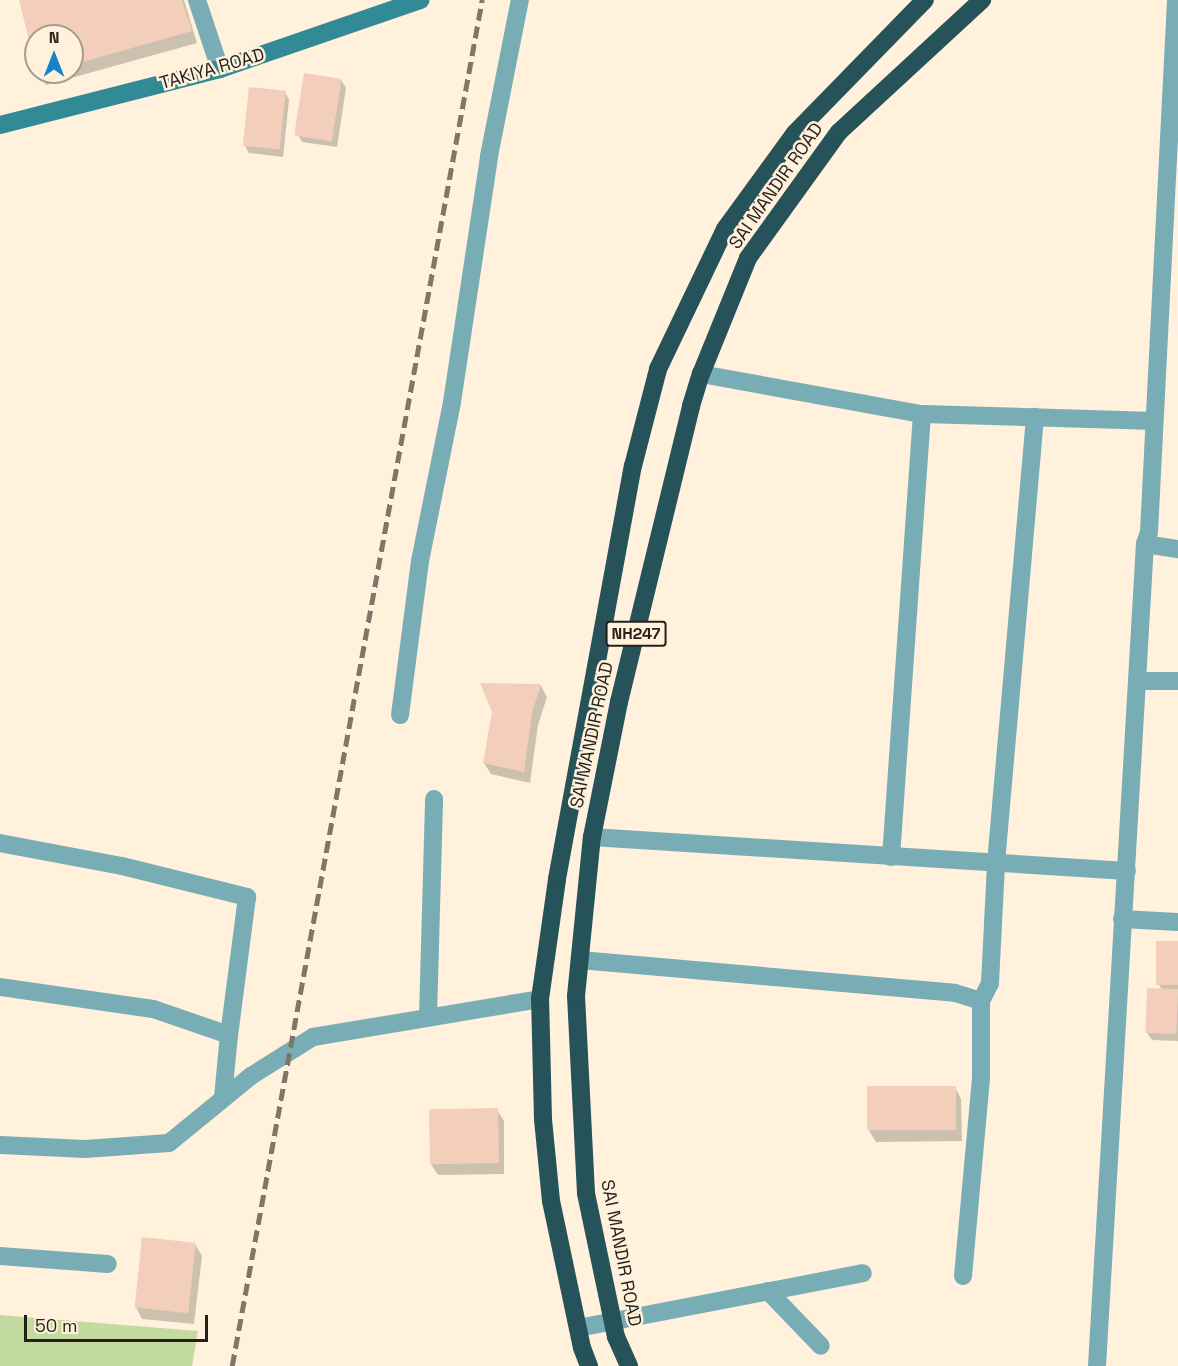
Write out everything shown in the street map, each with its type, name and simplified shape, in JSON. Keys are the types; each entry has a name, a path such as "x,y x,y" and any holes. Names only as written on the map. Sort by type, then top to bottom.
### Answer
{"highway":[{"name":"SAI MANDIR ROAD","path":"590,1366 578,1328 551,1201 543,1119 540,999 557,879 629,490 658,369 732,219 795,133 925,0"},
{"name":"SAI MANDIR ROAD","path":"629,1366 612,1320 586,1194 576,996 592,837 620,702 700,374 748,258 838,132 982,0"}],"main road":[{"name":"TAKIYA ROAD","path":"0,125 220,69 420,0"}],"street":[{"path":"197,0 220,69"},
{"path":"400,715 420,561 452,402 489,156 520,0"},
{"path":"1098,1366 1122,919 1127,871 1145,544 1149,532 1176,0"},
{"path":"700,374 922,414 1154,421"},
{"path":"891,857 922,414"},
{"path":"963,1276 981,1077 981,1001 990,983 996,863 1035,417"},
{"path":"1145,544 1178,549"},
{"path":"1137,681 1178,681"},
{"path":"428,1017 434,799"},
{"path":"592,837 1127,871"},
{"path":"0,843 122,866 247,897 223,1097"},
{"path":"1122,919 1178,922"},
{"path":"580,960 955,993 981,1001"},
{"path":"0,987 153,1009 229,1035"},
{"path":"0,1145 85,1149 169,1143 223,1097 313,1037 540,999"},
{"path":"0,1256 108,1264"},
{"path":"578,1328 863,1273"},
{"path":"768,1291 821,1346"}],"green space":[{"path":"0,1315 198,1331 192,1366 0,1366"}],"building":[{"path":"19,0 182,0 192,31 84,62 84,24 25,24"},
{"path":"304,73 342,79 332,141 294,135"},
{"path":"249,87 286,91 280,150 243,146"},
{"path":"480,683 541,684 532,713 524,772 483,763 492,712"},
{"path":"1156,941 1178,941 1178,985 1156,985"},
{"path":"1147,988 1178,989 1176,1034 1145,1033"},
{"path":"867,1086 956,1086 956,1130 867,1130"},
{"path":"498,1108 499,1163 430,1164 429,1109"},
{"path":"142,1237 196,1243 188,1313 135,1308"}],"railway":[{"path":"232,1366 482,0"}]}
